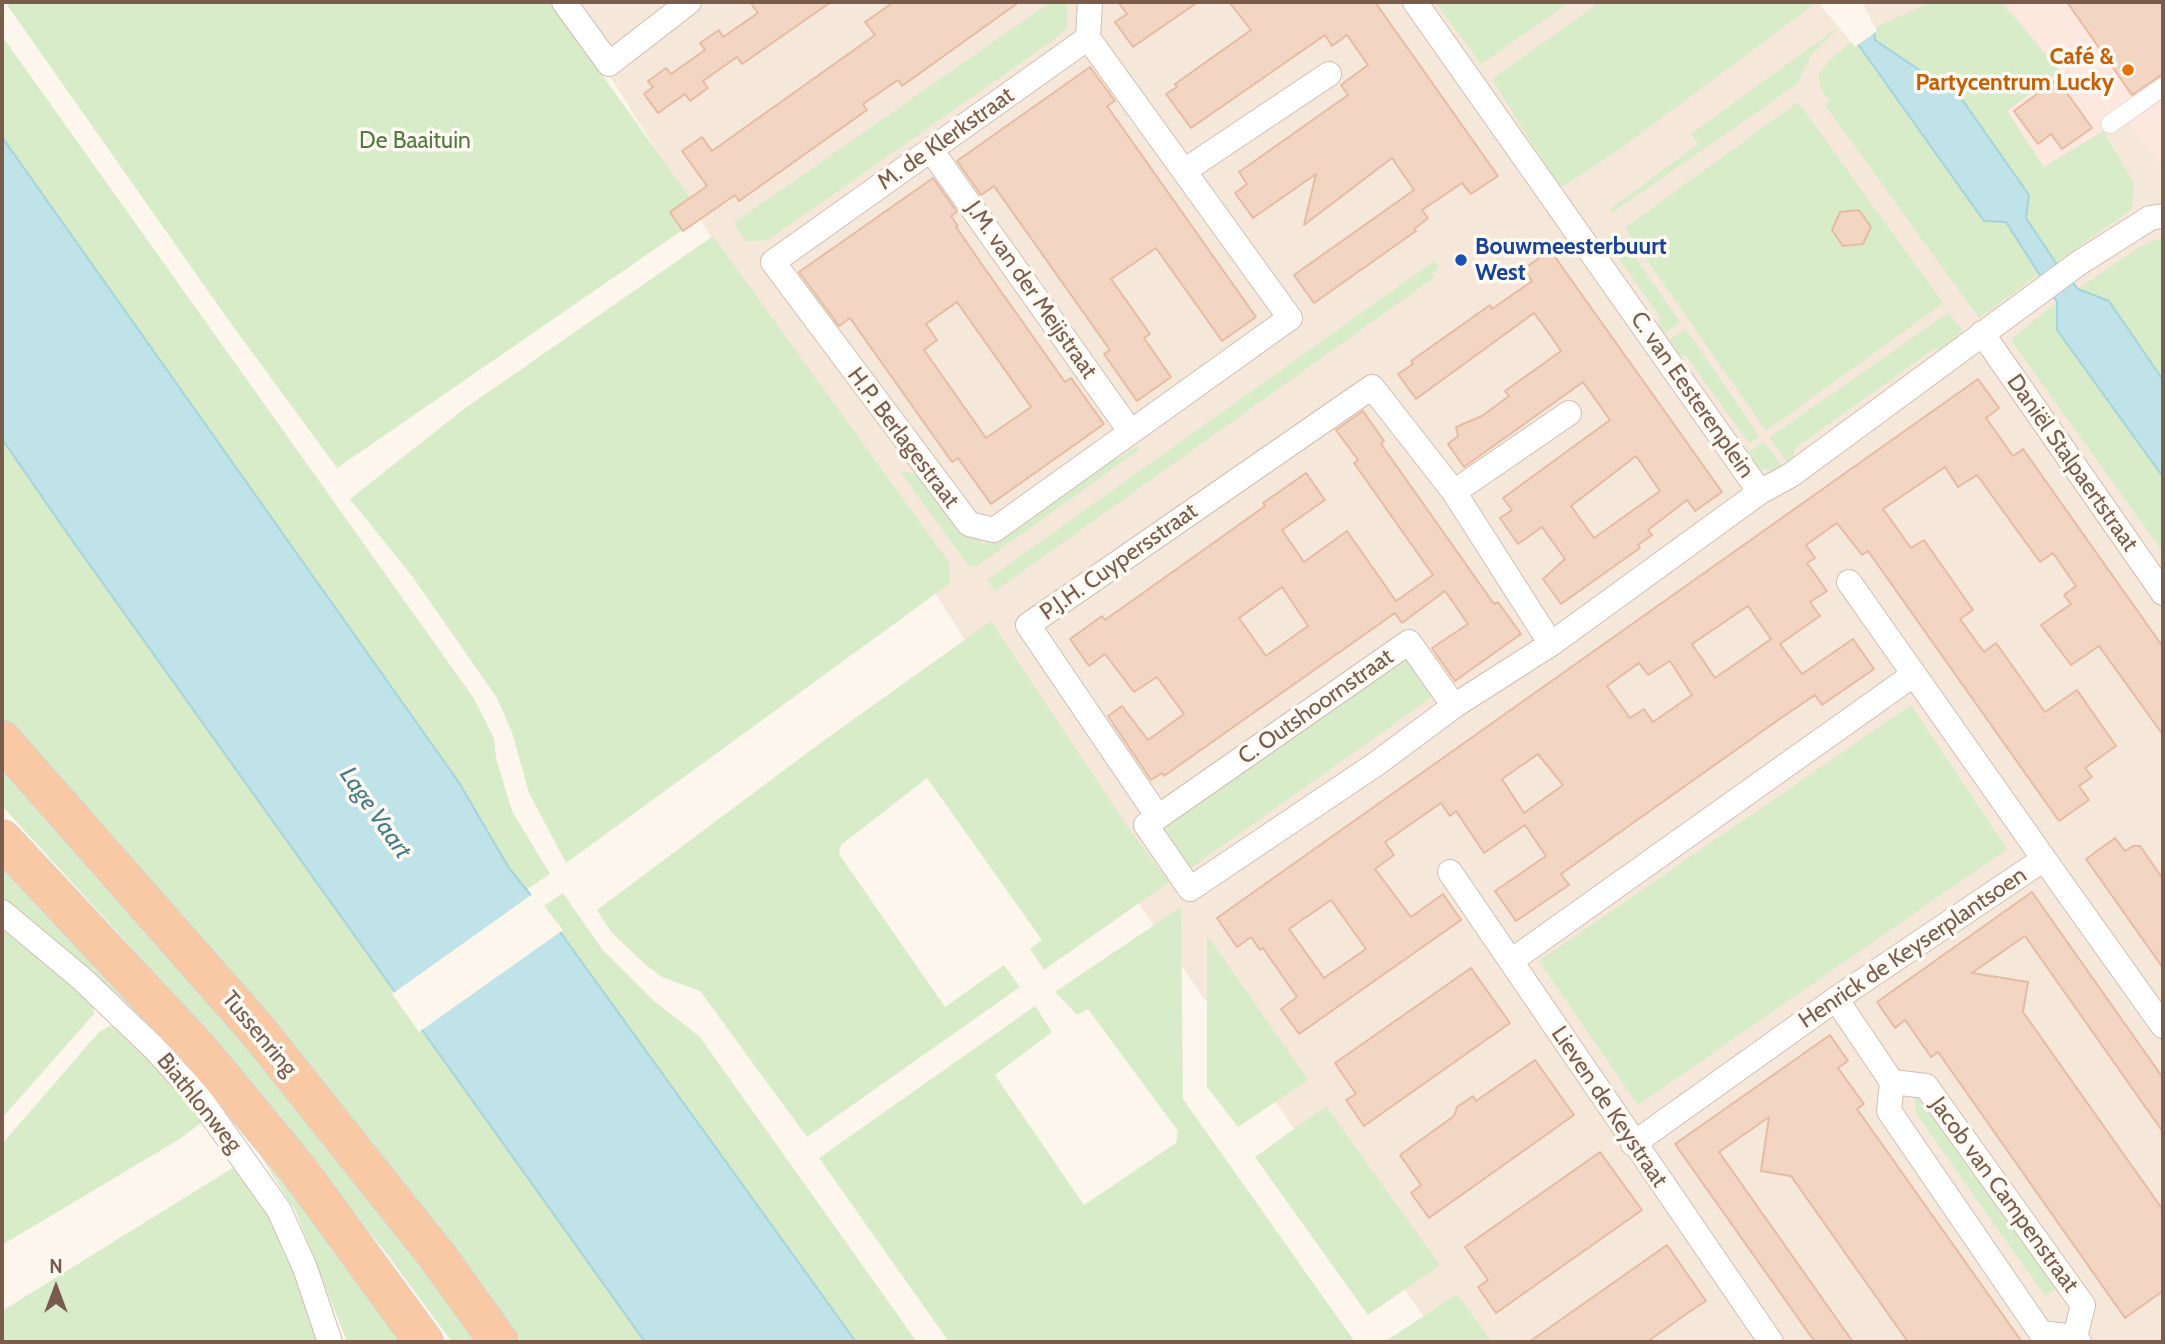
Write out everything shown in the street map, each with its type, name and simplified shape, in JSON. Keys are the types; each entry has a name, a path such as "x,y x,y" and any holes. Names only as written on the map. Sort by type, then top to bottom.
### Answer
{"highway":[{"name":"Tussenring","path":"2,740 258,1031 438,1257 499,1342"},
{"path":"2,839 201,1052 300,1172 424,1342"}],"street":[{"path":"564,2 609,64 689,2"},
{"path":"1090,2 1088,38 1184,171 1329,74"},
{"name":"C. van Eesterenplein","path":"1415,2 1760,492 1791,475 2079,263 2163,208"},
{"name":"M. de Klerkstraat","path":"774,262 1088,38"},
{"path":"2109,124 2163,87"},
{"name":"J.M. van der Meijstraat","path":"931,150 1130,431"},
{"name":"H.P. Berlagestraat","path":"774,262 969,524 994,530 1290,318 1184,171"},
{"name":"Daniël Stalpaertstraat","path":"1982,333 2163,593"},
{"name":"P.J.H. Cuypersstraat","path":"1158,817 1028,625 1372,387 1454,492"},
{"path":"1551,643 1454,492 1569,413"},
{"path":"1158,817 1146,825 1190,889 1376,764 1454,706 1551,643 1760,492"},
{"name":"Henrick de Keyserplantsoen","path":"1633,1144 1836,999 2044,859 1849,582"},
{"name":"C. Outshoornstraat","path":"1158,817 1409,642 1454,706"},
{"path":"1511,961 1913,676"},
{"path":"2044,859 2163,1026"},
{"name":"Lieven de Keystraat","path":"1450,872 1633,1144 1771,1342"},
{"name":"Biathlonweg","path":"2,912 81,978 153,1047 198,1096 279,1210 306,1268 330,1342"},
{"path":"1836,999 1892,1082"},
{"name":"Jacob van Campenstraat","path":"1892,1082 1926,1086 2083,1305 2077,1340 2041,1333 1889,1111 1892,1082"}],"shaded area":[{"path":"563,2 2163,2 2163,1342 1441,1342 1046,769"},
{"path":"2006,2 2163,2 2163,168 2125,117 2044,168 2007,111 2060,71"}],"green space":[{"name":"De Baaituin","path":"5,2 550,2 703,216 337,468 227,318"},
{"path":"1050,2 1067,2 1067,28 1055,39 768,240 746,241 734,223"},
{"path":"1435,2 1570,2 1481,64"},
{"path":"1600,2 1817,2 1613,154 1560,188 1492,79"},
{"path":"1932,2 2001,2 2060,71 2007,111 2044,167 2103,131 2134,183 2132,209 2056,263 2025,218 2029,194 1961,98 1875,40 1874,28"},
{"path":"1841,25 1811,55 1797,84 1612,213 1609,210 1698,144 1691,134"},
{"path":"2,36 473,697 494,738 496,758 512,811 550,874 526,890 509,868 458,781 408,709 2,137"},
{"path":"1854,40 1984,221 2006,222 2039,274 1979,318 1825,105 1830,101 1820,87 1819,74 1832,58"},
{"path":"1798,102 1943,303 1766,431 1625,228"},
{"path":"1617,231 1680,322 1661,336 1658,332 1660,317 1615,253 1602,253 1596,246"},
{"path":"713,236 950,564 949,584 566,863 529,793 512,732 497,698 412,576 350,499 464,409"},
{"path":"2163,237 2163,379 2109,301 2078,289 2141,246"},
{"path":"1434,261 1439,267 1432,273 1435,277 995,591 987,580"},
{"path":"2057,302 2057,330 2163,477 2163,552 2011,340"},
{"path":"1948,313 1963,331 1954,338 1958,343 1947,350 1934,349 1795,448 1793,460 1787,463 1770,437"},
{"path":"1686,329 1759,436 1749,443 1686,356 1674,354 1665,342"},
{"path":"2,439 645,1342 522,1342 418,1203 2,722"},
{"path":"1764,442 1782,466 1773,471 1755,467 1744,455"},
{"path":"1137,446 1140,449 977,566 968,565 900,471 917,474 983,544 1112,454 1118,459"},
{"path":"991,621 1127,826 1169,882 1044,970 1030,949 1042,940 927,778 841,845 839,854 945,1007 1004,965 1020,987 807,1137 700,991 662,977 646,965 612,933 597,910 823,741"},
{"path":"1408,656 1435,695 1188,870 1161,831"},
{"path":"1911,705 2007,849 1638,1105 1539,961"},
{"path":"2,757 147,920 483,1342 452,1342 383,1249 230,1063 121,936 2,806"},
{"path":"2,859 91,956 167,1048 2,900"},
{"path":"563,893 602,949 654,1001 700,1037 917,1342 856,1342 541,908"},
{"path":"1181,907 1183,1099 1355,1342 949,1342 819,1158 1035,1006 1052,1032 995,1075 1084,1205 1176,1143 1178,1131 1088,1009 1077,1015 1055,992"},
{"path":"2,921 92,1001 94,1014 2,1118"},
{"path":"1207,935 1308,1080 1238,1127 1207,1087"},
{"path":"109,1026 117,1027 207,1119 178,1140 2,1245 2,1144 99,1032"},
{"path":"1915,1097 1923,1097 2058,1288 2045,1296 1916,1113"},
{"path":"1326,1106 1440,1265 1368,1315 1255,1157"},
{"path":"260,1155 295,1195 409,1342 347,1342 296,1212"},
{"path":"239,1164 274,1213 319,1342 2,1342 2,1311"},
{"path":"1457,1294 1492,1342 1386,1341"}],"water":[{"path":"1874,28 1875,40 1961,98 2029,195 2026,218 2056,263 2078,289 2109,301 2163,380 2163,477 2057,330 2057,302 2006,222 1984,221 1855,40"},
{"name":"Lage Vaart","path":"2,137 458,781 509,868 558,929 856,1342 645,1342 72,540 2,439"}],"pier":[{"path":"1818,2 1862,2 1877,31 1855,47"},
{"path":"534,893 563,930 419,1032 392,994"}],"building":[{"path":"750,2 831,2 742,64 737,57 703,81 708,88 690,101 685,94 658,113 644,94 653,87 648,81 666,68 671,74 705,50 700,43 719,30 723,37 758,13"},
{"path":"894,2 1019,2 902,86 898,80 863,104 867,110 739,201 735,195 683,231 670,212 707,186 682,151 702,137 712,151 875,35 865,22"},
{"path":"1118,2 1198,2 1133,47 1115,22 1127,14"},
{"path":"1229,2 1375,2 1498,176 1471,194 1462,183 1422,210 1428,218 1414,229 1416,231 1314,303 1294,275 1414,190 1392,158 1304,225 1316,174 1253,218 1235,193 1247,184 1239,172 1348,95 1341,85 1368,65 1347,35 1332,46 1325,35 1191,128 1166,94 1177,87 1175,84 1251,30"},
{"path":"2067,2 2163,2 2163,74 2132,95"},
{"path":"1090,67 1115,101 1107,106 1256,317 1222,341 1156,248 1111,279 1150,334 1144,338 1171,377 1137,401 1104,354 1110,350 994,186 981,195 957,161"},
{"path":"2057,79 2092,128 2062,149 2051,134 2038,144 2014,111"},
{"path":"933,178 957,212 951,216 958,226 956,227 983,266 1065,382 1071,378 1104,424 991,504 958,458 952,462 850,318 839,326 799,272","holes":["957,302 1031,407 986,438 924,350 937,340 926,324"]},
{"path":"1859,210 1871,227 1863,244 1843,246 1832,230 1840,212"},
{"path":"1550,250 1722,492 1695,511 1687,500 1648,530 1652,535 1638,545 1640,548 1561,604 1543,579 1565,559 1542,527 1518,544 1500,518 1512,510 1503,498 1610,420 1583,382 1464,467 1448,444 1458,436 1456,427 1482,416 1509,396 1505,391 1561,351 1548,332 1534,313 1416,399 1398,374 1413,364 1411,361 1490,305 1492,309 1532,281 1524,269","holes":["1636,456 1660,491 1594,538 1571,506"]},
{"path":"1978,379 1999,408 1986,418 2013,456 2023,449 2163,647 2163,735 2099,646 2071,665 2041,625 2071,604 2064,595 2076,586 2053,553 2040,562 1977,475 1958,487 1945,467 1883,509 1911,548 1924,540 1973,610 1960,619 1984,652 1996,643 2045,712 2077,690 2116,746 2085,768 2092,777 2079,786 2089,800 2059,821 1868,551 1862,555 1837,523 1806,545 1815,558 1807,563 1827,591 1810,602 1820,616 1780,644 1802,674 1853,639 1874,669 1822,705 1815,695 1781,718 1561,874 1569,885 1516,921 1495,891 1546,856 1525,825 1484,853 1456,811 1450,816 1441,803 1385,842 1394,855 1375,869 1411,917 1443,894 1461,920 1299,1034 1281,1009 1297,997 1263,948 1260,950 1251,937 1237,947 1217,918","holes":["1748,606 1771,639 1715,678 1692,644","1670,661 1692,695 1653,722 1644,709 1630,718 1607,686 1639,663 1648,675","1538,754 1563,785 1524,813 1502,779","1331,900 1366,949 1324,978 1289,929"]},
{"path":"1363,411 1384,441 1381,444 1494,604 1498,602 1521,634 1455,681 1432,648 1468,624 1445,591 1402,623 1395,613 1164,776 1162,773 1151,780 1108,716 1122,706 1148,740 1184,714 1157,677 1134,692 1105,654 1089,666 1070,639 1102,616 1105,620 1265,506 1263,503 1306,473 1325,500 1282,530 1304,562 1347,531 1396,601 1433,575 1354,463 1358,460 1336,430","holes":["1282,587 1308,626 1266,656 1239,618"]},
{"path":"2115,838 2125,851 2133,846 2140,846 2163,879 2163,968 2086,859"},
{"path":"2032,892 2163,1078 2163,1132 2025,936 1972,973 2028,982 2023,1012 2163,1210 2163,1291 2125,1318 1938,1052 1931,1057 1905,1020 1895,1028 1877,1002"},
{"path":"1471,968 1510,1023 1364,1126 1346,1100 1356,1094 1335,1063"},
{"path":"1830,1035 1848,1061 1838,1068 1864,1104 1857,1109 2022,1342 1908,1342 1791,1176 1761,1171 1769,1117 1719,1152 1853,1342 1815,1342 1675,1144"},
{"path":"1535,1060 1574,1115 1429,1218 1411,1193 1421,1185 1400,1155 1454,1116 1457,1107 1473,1096 1476,1101"},
{"path":"1600,1152 1642,1210 1496,1313 1478,1287 1488,1280 1465,1247"},
{"path":"1667,1245 1706,1301 1647,1342 1529,1342"}],"place":[{"name":"Café & Partycentrum Lucky","path":"2128,70"},
{"name":"Bouwmeesterbuurt West","path":"1461,260"}]}
